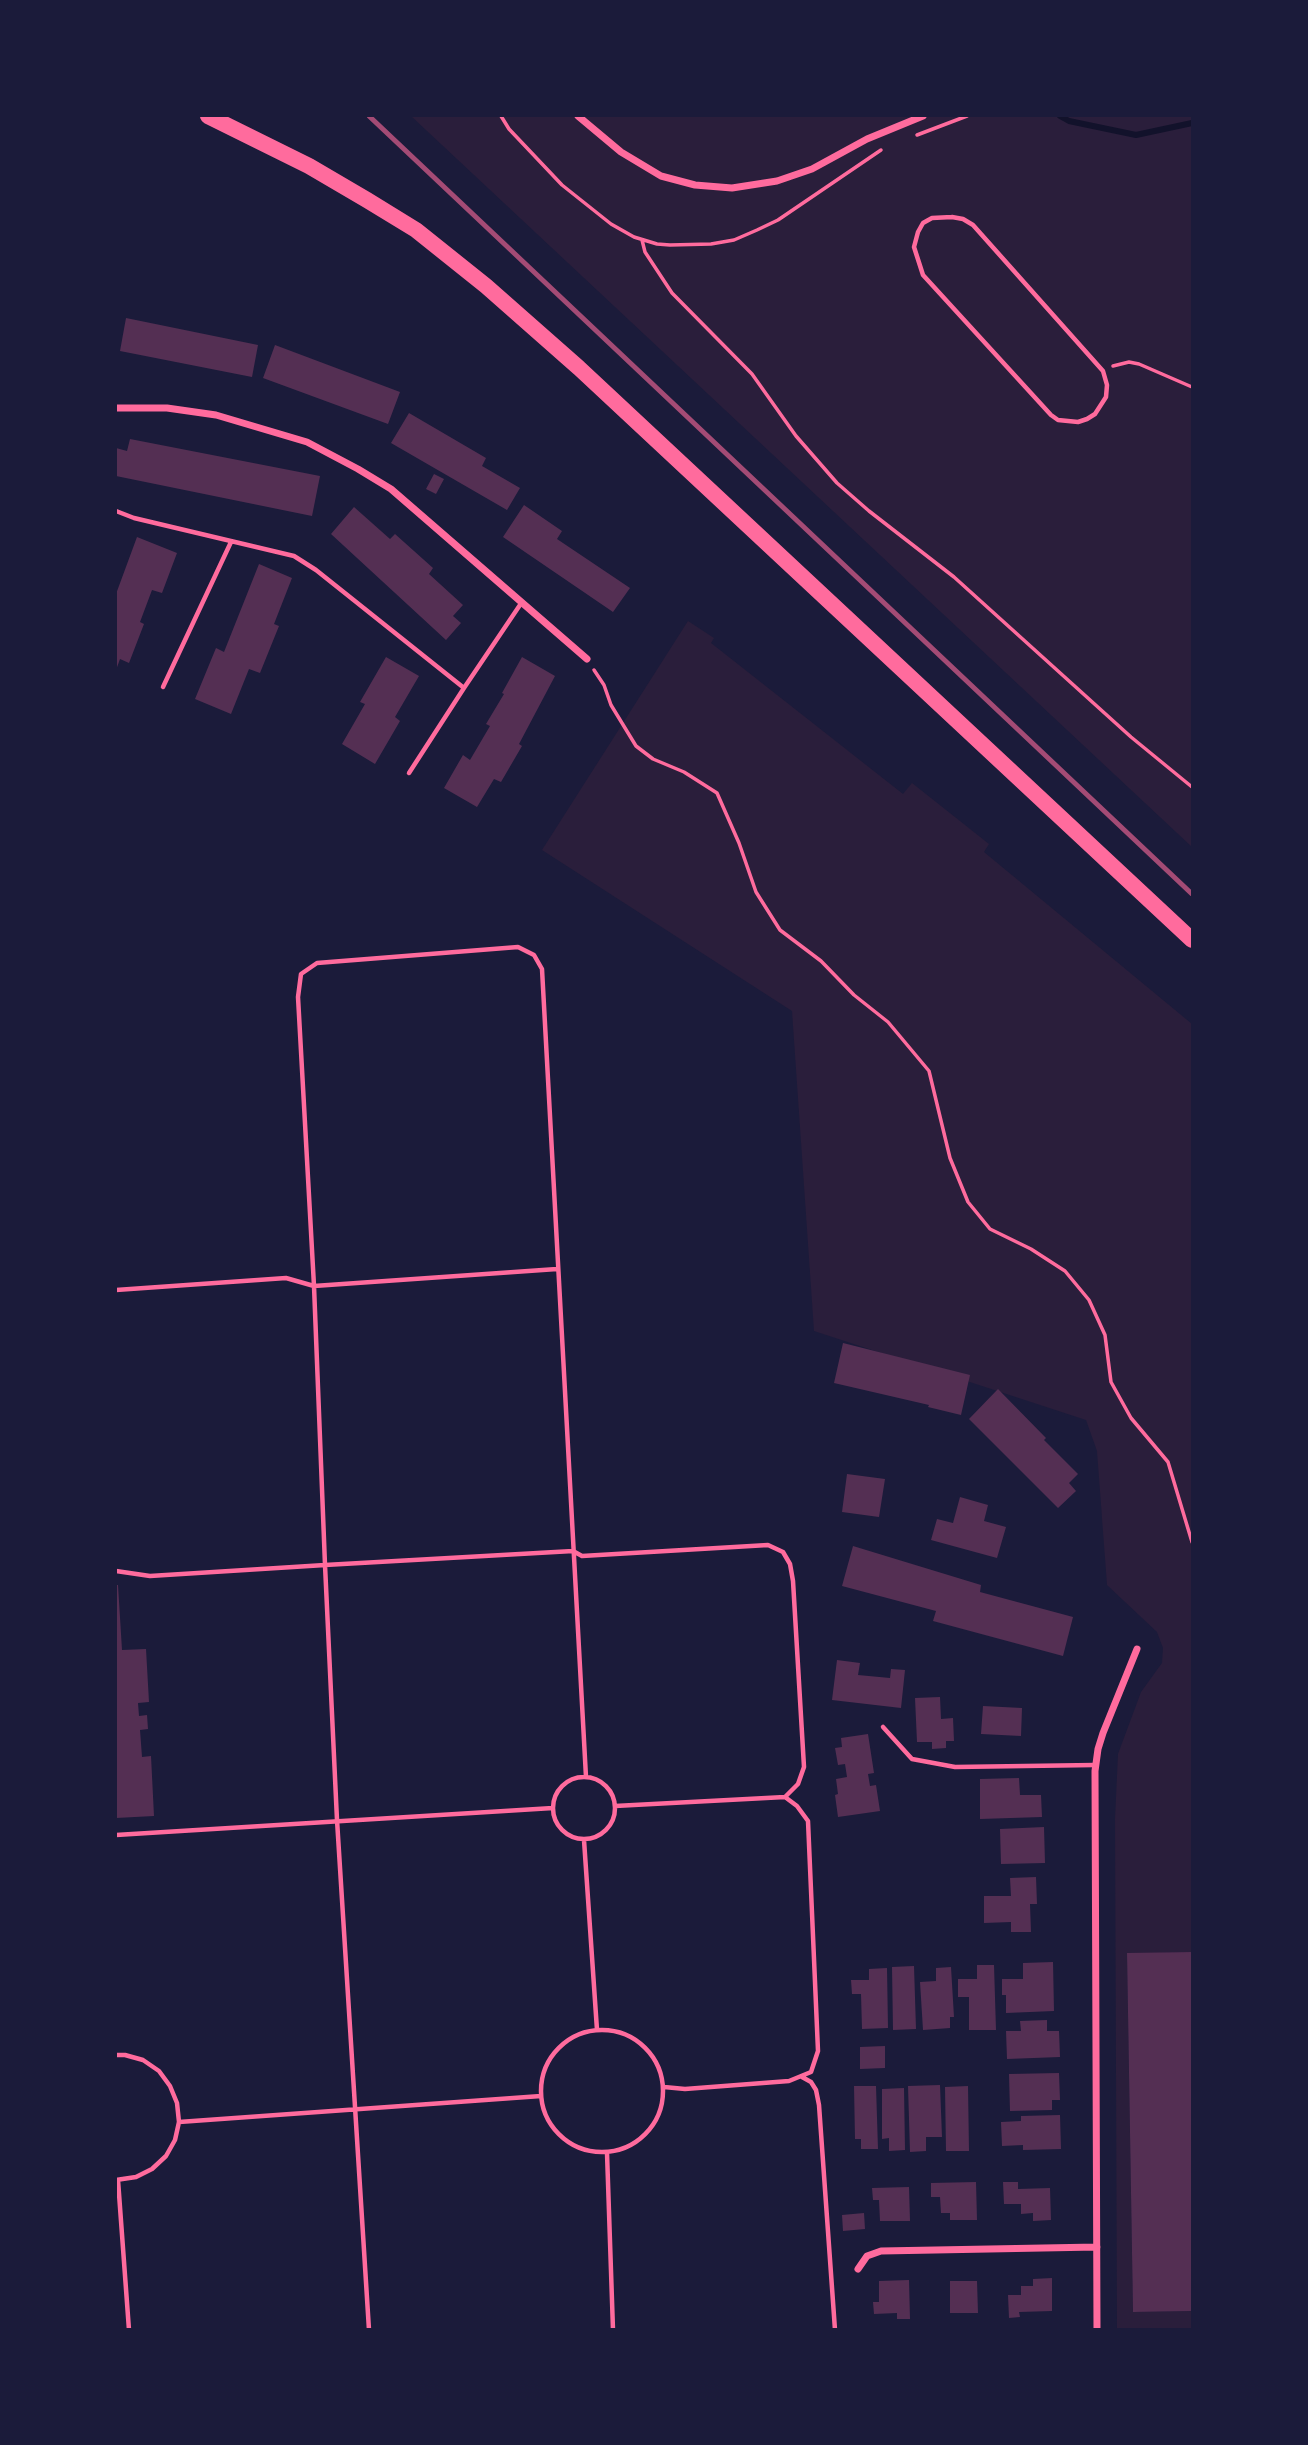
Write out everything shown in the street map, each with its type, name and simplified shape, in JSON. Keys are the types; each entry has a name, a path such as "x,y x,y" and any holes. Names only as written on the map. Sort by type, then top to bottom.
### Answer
{"main road":[{"path":"218,118 309,166 416,230 486,286 579,368 1192,940"}],"street":[{"path":"578,116 621,152 649,170 695,185 732,188 776,181 812,169 867,139 923,116"},
{"path":"116,408 167,408 216,415 307,442 358,469 391,489 587,659"},
{"path":"1097,2329 1096,1765 1103,1733 1137,1649"},
{"path":"858,2269 867,2256 881,2250 1097,2247"}],"lane":[{"path":"952,217 963,219 972,225 1103,371 1107,385 1106,397 1096,414 1078,422 1058,419 1051,415 923,275 914,247 923,223 932,218 952,217"},
{"path":"116,511 134,518 294,556 464,688"},
{"path":"163,687 231,542"},
{"path":"409,773 522,601"},
{"path":"369,2329 337,1820 314,1286 298,997 300,974 317,962 518,947 534,955 542,969 586,1777"},
{"path":"116,1290 286,1278 314,1286 557,1269"},
{"path":"116,1571 150,1576 573,1551 582,1556 768,1545 783,1552 790,1564 793,1581 804,1767 798,1784 785,1797"},
{"path":"883,1727 912,1759 955,1766 1096,1765"},
{"path":"586,1777 606,1785 612,1793 615,1806 612,1824 604,1833 584,1840 566,1834 559,1826 553,1808 555,1798 567,1782 586,1777"},
{"path":"615,1806 785,1797 797,1806 808,1821 818,2051 811,2072 802,2077 776,2082 664,2087"},
{"path":"116,1835 553,1808"},
{"path":"584,1840 597,2030"},
{"path":"597,2030 617,2031 634,2039 649,2051 659,2068 664,2087 662,2106 654,2124 642,2138 625,2148 607,2153 588,2151 570,2144 555,2131 545,2115 541,2096 543,2077 550,2059 562,2045 579,2034 597,2030"},
{"path":"116,2055 143,2060 159,2071 174,2094 179,2122 175,2140 166,2156 152,2169 136,2177 117,2180 129,2329"},
{"path":"802,2077 811,2082 816,2090 819,2105 835,2329"},
{"path":"179,2122 541,2096"},
{"path":"607,2153 613,2329"}],"path":[{"path":"642,240 645,251 672,293 752,374 790,429 837,483 954,577 1121,728 1192,787"},
{"path":"1103,371 1121,363 1139,364 1192,387"},
{"path":"587,659 636,746 653,759 684,772 717,793 739,843 755,892 780,930 821,961 854,995 888,1022 929,1071 950,1158 968,1202 990,1229 1031,1249 1065,1271 1089,1300 1105,1335 1111,1382 1131,1418 1168,1462 1192,1542"}],"shaded area":[{"path":"411,116 1192,116 1192,847 818,497"},
{"path":"688,621 714,638 711,643 903,794 912,783 989,844 984,852 1192,1024 1192,1952 1127,1954 1133,2312 1192,2311 1192,2329 1117,2329 1115,1819 1118,1754 1141,1692 1162,1663 1163,1648 1157,1632 1107,1585 1097,1451 1086,1420 814,1331 792,1011 542,850"}],"building":[{"path":"126,318 258,345 252,377 120,351"},
{"path":"275,345 400,392 388,424 263,378"},
{"path":"409,413 486,458 482,466 520,488 507,510 391,443"},
{"path":"130,439 320,476 312,516 116,476 116,448 127,451"},
{"path":"434,474 444,479 436,494 426,489"},
{"path":"524,505 562,531 557,539 630,588 613,612 503,537"},
{"path":"354,507 390,539 395,534 433,568 429,574 463,605 453,616 461,623 446,640 331,534"},
{"path":"137,537 177,553 162,593 152,590 140,622 144,624 129,663 120,659 116,670 116,594"},
{"path":"259,564 292,578 274,624 279,626 260,673 249,669 231,714 195,699 216,648 224,652"},
{"path":"386,657 419,676 395,717 400,721 375,764 342,744 365,704 360,702"},
{"path":"522,657 555,676 519,744 522,746 501,782 494,779 477,807 444,788 463,755 470,760 490,726 486,724"},
{"path":"843,1343 970,1375 961,1415 834,1383"},
{"path":"998,1389 1078,1474 1069,1483 1076,1491 1058,1508 969,1419"},
{"path":"847,1474 885,1479 879,1517 842,1512"},
{"path":"960,1497 988,1505 984,1521 1006,1527 997,1558 931,1540 937,1519 953,1523"},
{"path":"853,1546 981,1585 980,1592 1073,1617 1063,1656 933,1621 936,1611 842,1586"},
{"path":"116,1585 122,1650 146,1649 149,1702 138,1703 139,1716 147,1715 148,1729 140,1730 142,1757 151,1756 154,1816 116,1818"},
{"path":"837,1660 860,1663 858,1675 890,1678 891,1669 905,1670 901,1708 832,1700"},
{"path":"940,1697 941,1719 953,1718 954,1741 946,1741 946,1748 932,1749 932,1742 917,1742 915,1698"},
{"path":"983,1706 1022,1708 1021,1736 981,1734"},
{"path":"868,1734 874,1773 868,1774 870,1786 876,1785 880,1811 838,1817 836,1779 847,1777 845,1764 838,1765 835,1748 842,1747 841,1738"},
{"path":"1019,1778 1020,1795 1041,1795 1042,1817 980,1819 980,1779"},
{"path":"1044,1827 1045,1863 1001,1864 1000,1829"},
{"path":"1036,1877 1037,1904 1030,1904 1031,1932 1011,1932 1011,1922 984,1923 984,1896 1011,1896 1010,1878"},
{"path":"1192,1952 1192,2311 1133,2312 1127,1953"},
{"path":"1053,1962 1054,2011 1006,2013 1006,1995 1002,1995 1002,1979 1023,1979 1023,1963"},
{"path":"977,1965 994,1965 996,2030 969,2030 969,1997 958,1997 958,1979 977,1979"},
{"path":"914,1966 916,2029 893,2030 892,1967"},
{"path":"951,1967 954,2017 950,2017 950,2028 923,2030 920,1982 936,1981 936,1968"},
{"path":"887,1968 888,2028 862,2029 861,1994 852,1994 851,1980 869,1980 869,1969"},
{"path":"1047,2020 1047,2031 1059,2031 1060,2057 1007,2059 1006,2031 1021,2031 1020,2021"},
{"path":"885,2046 885,2068 860,2069 860,2047"},
{"path":"1059,2073 1060,2100 1052,2100 1052,2110 1010,2111 1009,2074"},
{"path":"940,2085 942,2137 926,2137 926,2151 910,2152 908,2086"},
{"path":"854,2086 876,2086 878,2149 861,2149 861,2139 855,2139"},
{"path":"968,2086 969,2151 946,2151 945,2087"},
{"path":"904,2088 905,2150 889,2151 889,2138 882,2139 882,2089"},
{"path":"1060,2115 1061,2149 1023,2150 1023,2145 1002,2146 1001,2122 1021,2121 1021,2116"},
{"path":"976,2182 977,2220 950,2220 950,2213 941,2213 940,2197 931,2197 931,2183"},
{"path":"1003,2182 1018,2182 1018,2189 1050,2188 1051,2220 1033,2221 1033,2213 1021,2214 1021,2204 1004,2204"},
{"path":"909,2187 910,2221 880,2221 879,2200 873,2200 872,2188"},
{"path":"864,2213 865,2229 843,2231 842,2215"},
{"path":"1052,2278 1052,2311 1019,2312 1020,2317 1009,2318 1008,2295 1021,2295 1021,2286 1033,2286 1033,2279"},
{"path":"909,2280 910,2319 897,2319 897,2313 874,2314 873,2302 879,2302 879,2281"},
{"path":"950,2281 977,2281 978,2313 950,2313"}],"waterway":[{"path":"1060,116 1069,121 1136,135 1192,123"}],"railway":[{"path":"369,116 1192,894"}]}
